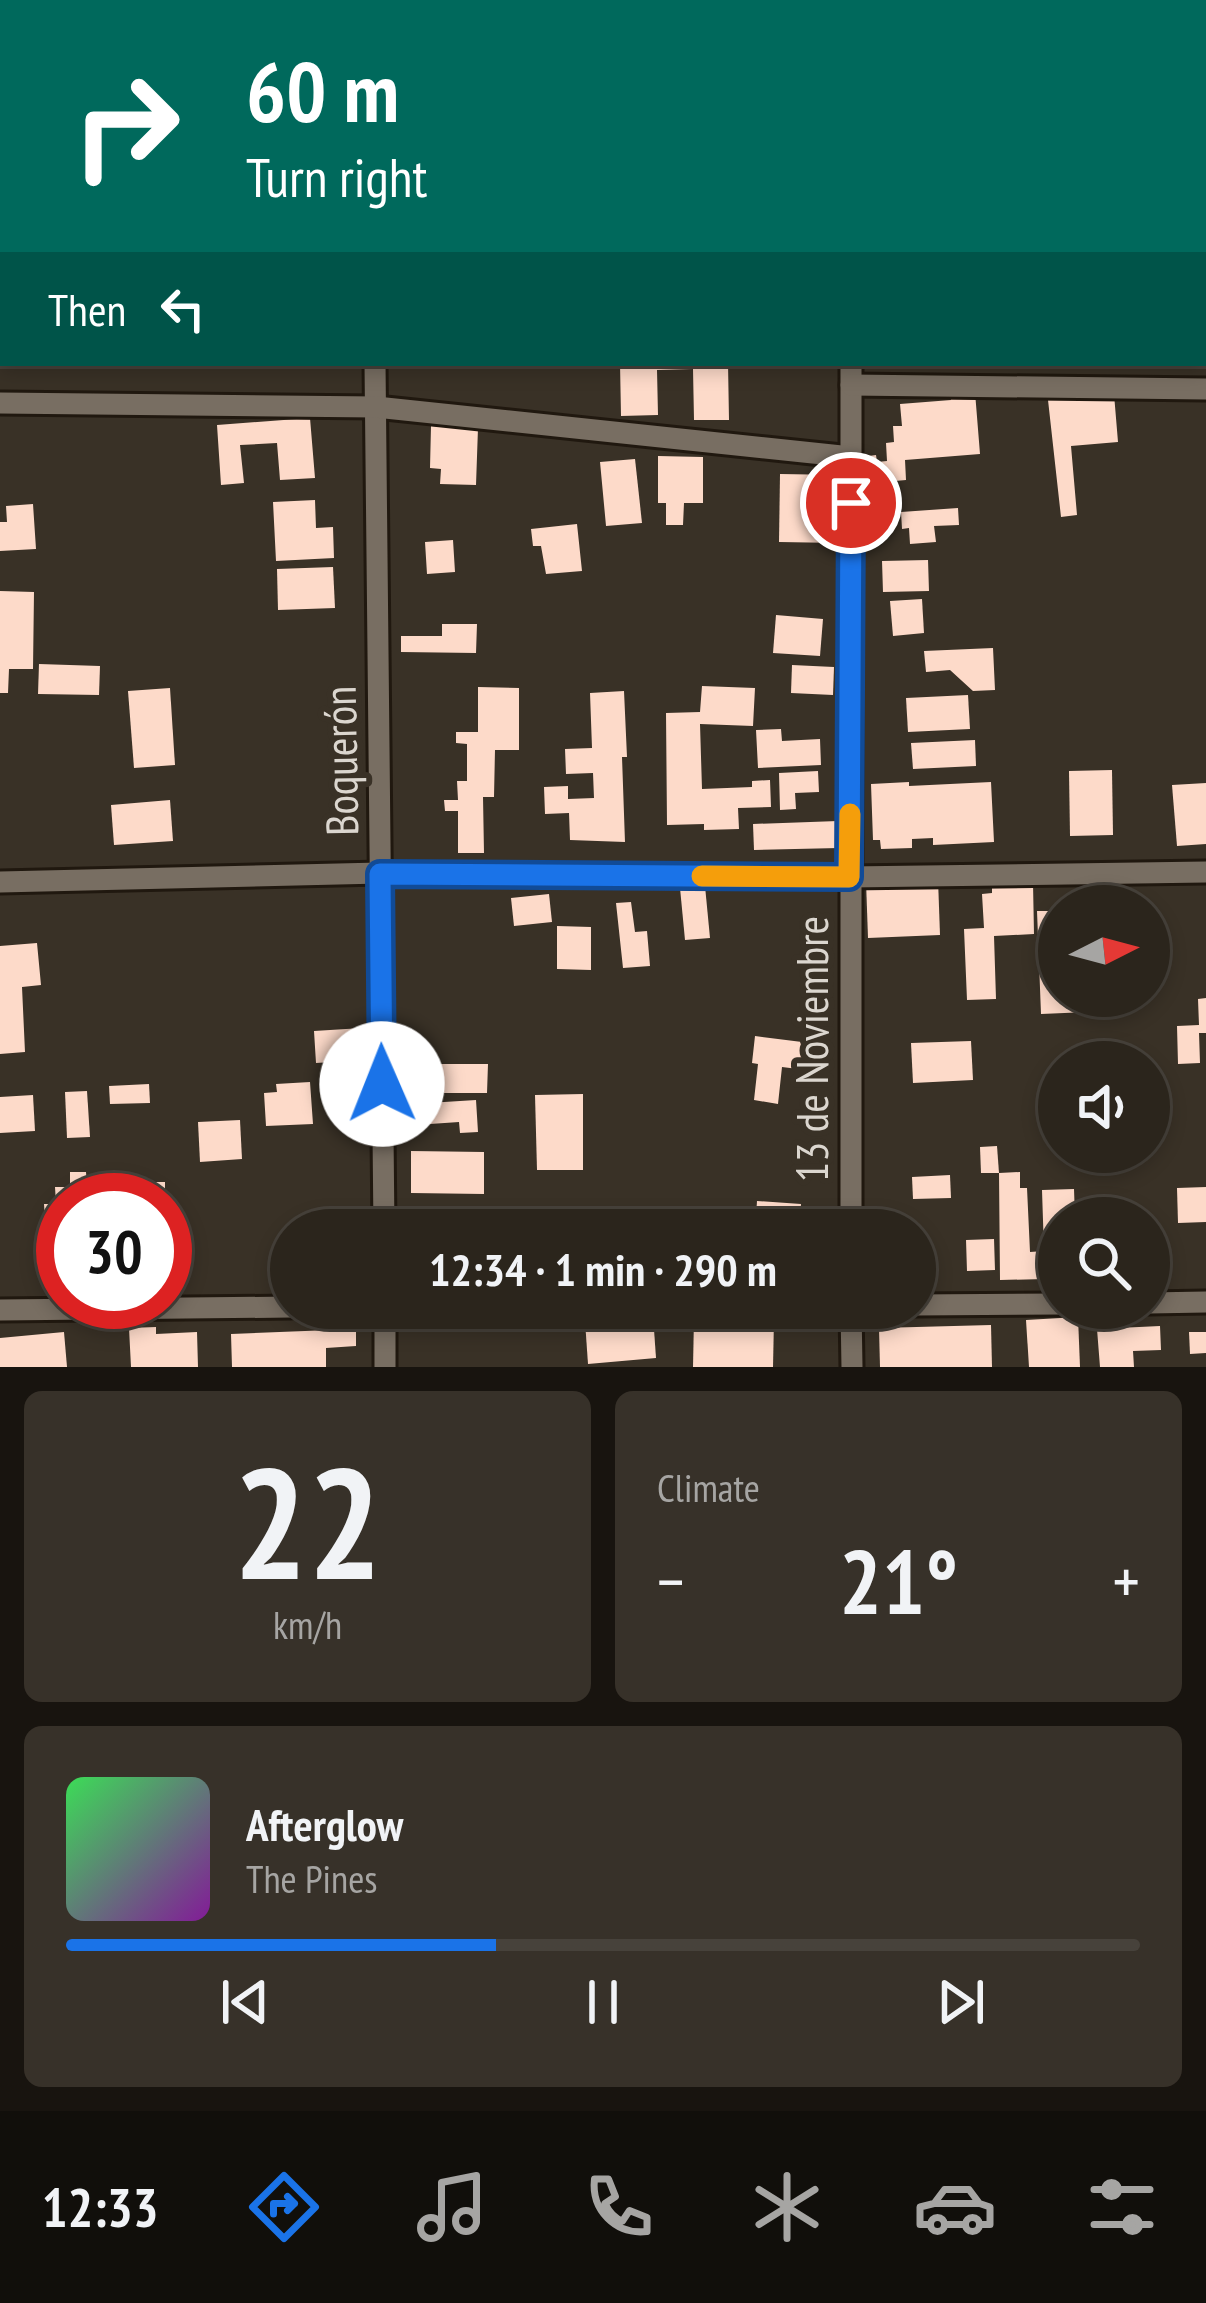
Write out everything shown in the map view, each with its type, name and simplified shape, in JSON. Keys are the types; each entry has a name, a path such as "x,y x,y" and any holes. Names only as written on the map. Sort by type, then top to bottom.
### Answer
{"street":[{"name":"Boquerón","path":"375,366 384,1209"},
{"path":"851,374 1206,389"},
{"name":"13 de Noviembre","path":"851,374 851,1209"},
{"path":"0,403 376,407 851,457"},
{"path":"0,882 380,874 849,877 1206,872"},
{"path":"1170,1303 1206,1302"},
{"path":"936,1305 1038,1304"},
{"path":"0,1310 270,1307"},
{"path":"385,1329 385,1367"},
{"path":"851,1329 852,1367"}],"building":[{"path":"620,366 728,366 729,420 694,420 693,369 657,370 658,415 621,416"},
{"path":"975,392 980,454 905,460 906,480 863,484 861,457 876,455 877,462 887,461 886,443 894,442 893,426 902,426 900,404 951,400 950,394"},
{"path":"1114,394 1118,442 1071,446 1077,515 1061,517 1048,400"},
{"path":"310,418 315,478 280,480 277,443 240,445 244,483 221,485 217,425"},
{"path":"431,426 478,428 476,485 440,484 441,469 430,468"},
{"path":"658,456 703,457 703,503 684,503 683,525 666,525 666,503 658,503"},
{"path":"635,459 642,523 606,526 600,462"},
{"path":"780,474 840,475 839,543 779,542"},
{"path":"315,500 316,528 333,527 334,558 276,561 273,502"},
{"path":"33,504 36,549 0,551 0,522 7,522 6,506"},
{"path":"958,508 959,525 934,526 936,542 910,544 909,528 902,529 901,512"},
{"path":"577,524 582,571 546,574 541,546 533,546 531,529"},
{"path":"453,540 455,572 427,574 425,542"},
{"path":"928,560 929,591 883,592 882,561"},
{"path":"333,567 335,608 278,610 277,569"},
{"path":"0,591 34,592 33,669 9,669 8,693 0,693"},
{"path":"922,599 924,633 893,636 890,601"},
{"path":"776,615 823,619 820,656 773,653"},
{"path":"442,624 477,624 476,653 401,652 401,636 442,636"},
{"path":"993,648 995,690 973,691 950,670 926,672 924,651"},
{"path":"39,664 100,666 99,695 38,694"},
{"path":"792,665 834,667 833,695 791,693"},
{"path":"702,686 755,688 753,726 700,724 702,789 752,787 752,781 770,780 771,807 738,808 739,829 667,825 666,713 700,712"},
{"path":"478,687 519,688 519,750 495,750 494,797 483,797 484,853 458,853 458,811 445,811 444,800 458,800 457,781 467,781 467,744 456,743 456,732 478,732"},
{"path":"170,688 175,765 134,768 128,691"},
{"path":"624,691 625,842 570,840 569,813 545,814 544,787 568,786 568,799 594,798 593,773 566,774 565,749 592,748 590,693"},
{"path":"968,695 970,729 908,732 906,698"},
{"path":"781,729 782,741 820,739 821,765 758,768 756,730"},
{"path":"975,740 976,766 913,769 911,743"},
{"path":"1112,770 1113,835 1070,836 1069,771"},
{"path":"818,771 819,792 795,793 796,809 780,810 779,773"},
{"path":"909,782 909,786 991,782 994,842 933,845 933,838 912,839 912,848 881,849 880,840 873,840 871,784"},
{"path":"1206,783 1206,844 1177,846 1172,785"},
{"path":"170,800 173,841 114,845 111,805"},
{"path":"838,821 839,848 754,850 753,824"},
{"path":"1122,877 1123,885 1082,885 1082,878"},
{"path":"938,879 940,935 868,938 866,881"},
{"path":"1033,883 1034,934 994,936 996,999 967,1000 964,929 984,928 982,894 992,893 992,885"},
{"path":"705,886 710,938 685,940 680,888"},
{"path":"549,894 552,922 514,926 511,898"},
{"path":"631,902 635,932 647,931 650,966 623,968 616,903"},
{"path":"557,926 591,927 591,970 557,969"},
{"path":"37,943 41,985 22,987 25,1052 0,1054 0,946"},
{"path":"1206,998 1206,1033 1199,1033 1200,1063 1178,1064 1177,1026 1199,1025 1198,999"},
{"path":"362,1028 364,1060 316,1063 314,1031"},
{"path":"755,1036 818,1044 814,1071 782,1067 778,1104 754,1100"},
{"path":"971,1041 973,1080 913,1083 911,1043"},
{"path":"431,1064 488,1064 487,1093 444,1093 444,1085 431,1085"},
{"path":"310,1082 313,1124 266,1126 264,1093 277,1092 276,1084"},
{"path":"149,1084 150,1103 110,1104 109,1086"},
{"path":"87,1091 90,1137 67,1138 65,1092"},
{"path":"583,1094 583,1170 537,1170 535,1095"},
{"path":"33,1095 35,1131 0,1133 0,1097"},
{"path":"476,1100 478,1132 460,1133 459,1122 430,1124 428,1103"},
{"path":"240,1120 242,1159 200,1162 198,1122"},
{"path":"997,1146 999,1173 981,1173 980,1147"},
{"path":"411,1151 484,1152 484,1194 411,1193"},
{"path":"1020,1172 1020,1188 1027,1188 1030,1252 1038,1251 1038,1279 1000,1280 999,1173"},
{"path":"950,1175 951,1198 913,1199 912,1177"},
{"path":"1206,1187 1206,1222 1178,1223 1177,1188"},
{"path":"1074,1189 1074,1197 1042,1197 1042,1190"},
{"path":"757,1201 801,1204 801,1209 756,1209"},
{"path":"994,1239 995,1270 967,1271 966,1240"},
{"path":"1038,1319 1038,1329 1078,1329 1080,1367 1029,1367 1026,1320"},
{"path":"991,1325 992,1367 880,1367 879,1329"},
{"path":"129,1329 156,1329 156,1334 197,1332 198,1367 131,1367"},
{"path":"356,1329 356,1346 326,1348 326,1367 232,1367 231,1334"},
{"path":"586,1329 654,1329 656,1358 588,1364"},
{"path":"694,1329 774,1329 773,1367 693,1367"},
{"path":"1097,1329 1160,1329 1161,1350 1133,1351 1134,1367 1100,1367"},
{"path":"64,1332 67,1367 0,1367 0,1338"},
{"path":"1189,1332 1206,1332 1206,1353 1190,1354"}],"slow traffic":[{"path":"702,876 849,877 850,814"}],"route":[{"path":"382,1084 380,874 849,877 851,503"}]}
